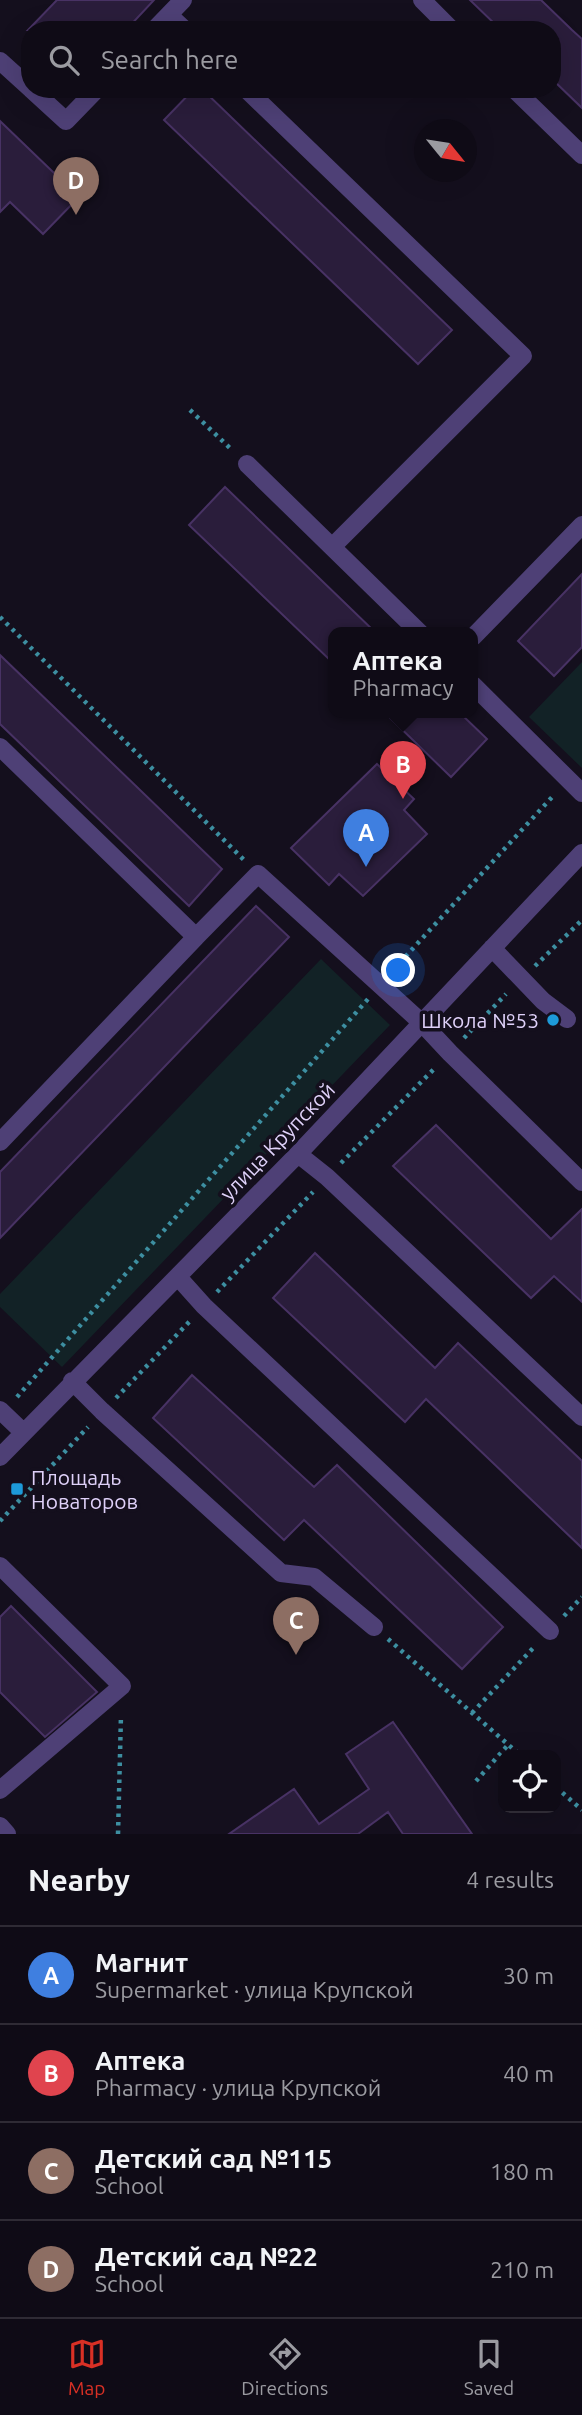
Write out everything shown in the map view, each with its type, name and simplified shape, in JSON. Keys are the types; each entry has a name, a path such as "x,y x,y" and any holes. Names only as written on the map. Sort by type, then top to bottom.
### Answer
{"street":[{"path":"163,21 183,0"},
{"path":"422,0 443,21"},
{"path":"169,15 175,21"},
{"path":"0,61 21,81"},
{"path":"40,98 66,121 88,98"},
{"path":"255,98 523,356 332,547"},
{"path":"523,98 582,155"},
{"path":"247,464 414,627"},
{"path":"478,633 582,525"},
{"path":"478,690 582,793"},
{"path":"0,747 196,937"},
{"name":"улица Крупской","path":"0,1457 298,1154 582,853"},
{"path":"0,1142 258,874 422,1023 582,1182"},
{"path":"492,948 543,1001 567,1019"},
{"path":"298,1154 327,1177 582,1417"},
{"path":"177,1277 204,1306 550,1631"},
{"path":"72,1381 281,1573 314,1577 374,1627"},
{"path":"1,1411 23,1432"},
{"path":"0,1566 122,1686 0,1790"},
{"path":"0,1826 7,1834"}],"path":[{"path":"190,410 247,464"},
{"path":"0,617 258,874"},
{"path":"1,1411 380,985 568,779"},
{"path":"0,1521 327,1177 582,920"},
{"path":"472,1713 582,1597"},
{"path":"374,1627 514,1750"},
{"path":"118,1834 122,1686"},
{"path":"476,1781 508,1745"},
{"path":"561,1791 582,1810"}],"shaded area":[{"path":"582,662 582,768 529,717"},
{"path":"321,959 390,1025 62,1367 0,1307 0,1294"}],"building":[{"path":"57,0 154,0 134,21 37,21"},
{"path":"470,0 541,0 582,39 582,108 561,88 561,21 492,21"},
{"path":"185,98 211,98 452,330 418,364 164,120"},
{"path":"0,121 79,197 43,234 10,202 0,212"},
{"path":"225,487 370,627 328,627 328,658 189,525"},
{"path":"582,574 582,647 554,676 518,641"},
{"path":"0,655 222,869 189,906 0,724"},
{"path":"390,718 465,718 487,739 451,777"},
{"path":"377,764 414,799 404,810 427,834 363,896 339,874 329,885 291,848"},
{"path":"256,906 289,937 0,1238 0,1172"},
{"path":"436,1125 551,1239 582,1209 582,1302 554,1276 531,1298 393,1166"},
{"path":"315,1253 435,1368 458,1343 582,1461 582,1548 426,1399 405,1422 273,1298"},
{"path":"192,1375 314,1487 337,1465 503,1627 462,1669 304,1520 284,1540 153,1418"},
{"path":"11,1606 97,1692 45,1737 0,1692 0,1617"},
{"path":"393,1722 472,1834 403,1834 388,1812 358,1834 229,1834 294,1789 319,1824 369,1789 346,1754"}],"place":[{"name":"Детский сад №22","path":"76,215"},
{"name":"Аптека","path":"403,799"},
{"name":"Магнит","path":"366,867"},
{"name":"Школа №53","path":"553,1020"},
{"name":"Площадь Новаторов","path":"17,1489"},
{"name":"Детский сад №115","path":"296,1655"}]}
